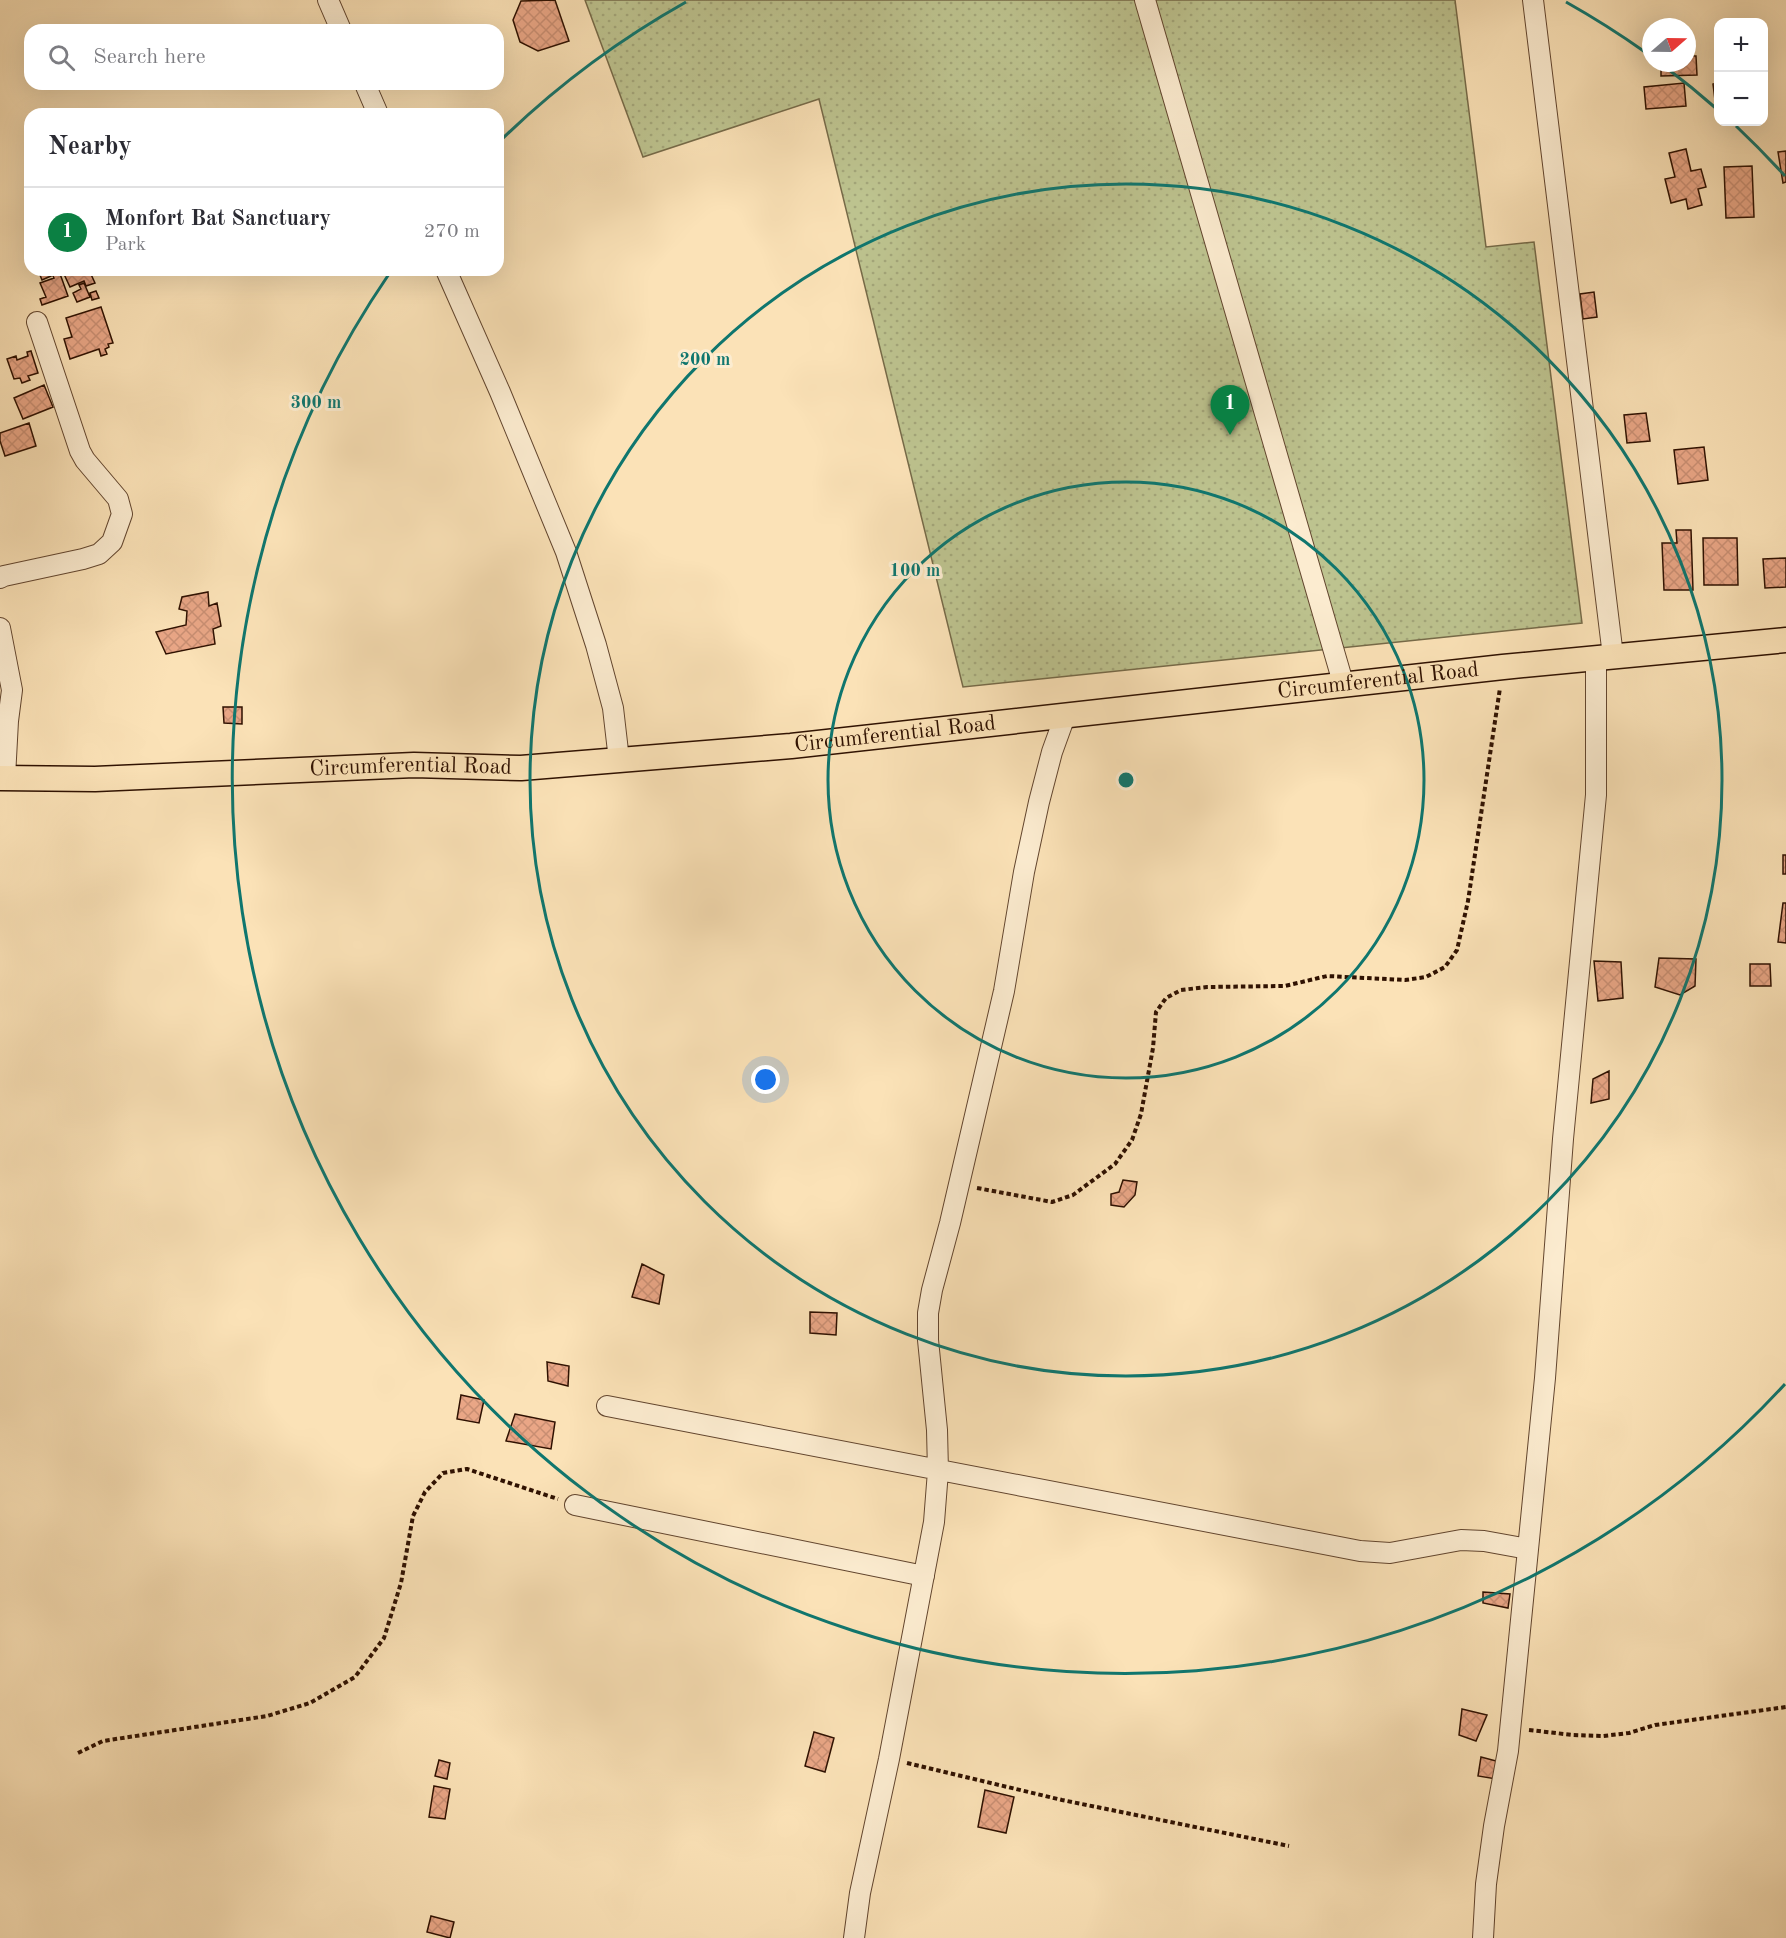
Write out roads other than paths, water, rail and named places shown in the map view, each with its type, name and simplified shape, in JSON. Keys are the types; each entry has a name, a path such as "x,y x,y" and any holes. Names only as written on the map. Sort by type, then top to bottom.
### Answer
{"main road":[{"name":"Circumferential Road","path":"3,777 95,779 414,765 521,768 791,746 1503,667 1786,640"}],"street":[{"path":"328,0 338,24"},
{"path":"1145,0 1344,686"},
{"path":"1484,1938 1486,1884 1510,1728 1545,1378 1563,1139 1596,795 1604,657 1533,0"},
{"path":"368,90 375,108"},
{"path":"450,276 566,552 596,645 613,708 619,760"},
{"path":"0,578 99,554 112,542 122,514 118,499 80,451 38,322"},
{"path":"0,628 12,690 3,777"},
{"path":"854,1938 860,1893 889,1759 934,1522 938,1471 937,1430 928,1340 928,1313 1004,992 1024,872 1039,802 1052,752 1065,716"},
{"path":"607,1406 1360,1551 1390,1553 1461,1540 1484,1541 1528,1549"},
{"path":"575,1505 924,1576"}],"place":[{"name":"Monfort Bat Sanctuary","path":"1230,435"}]}
